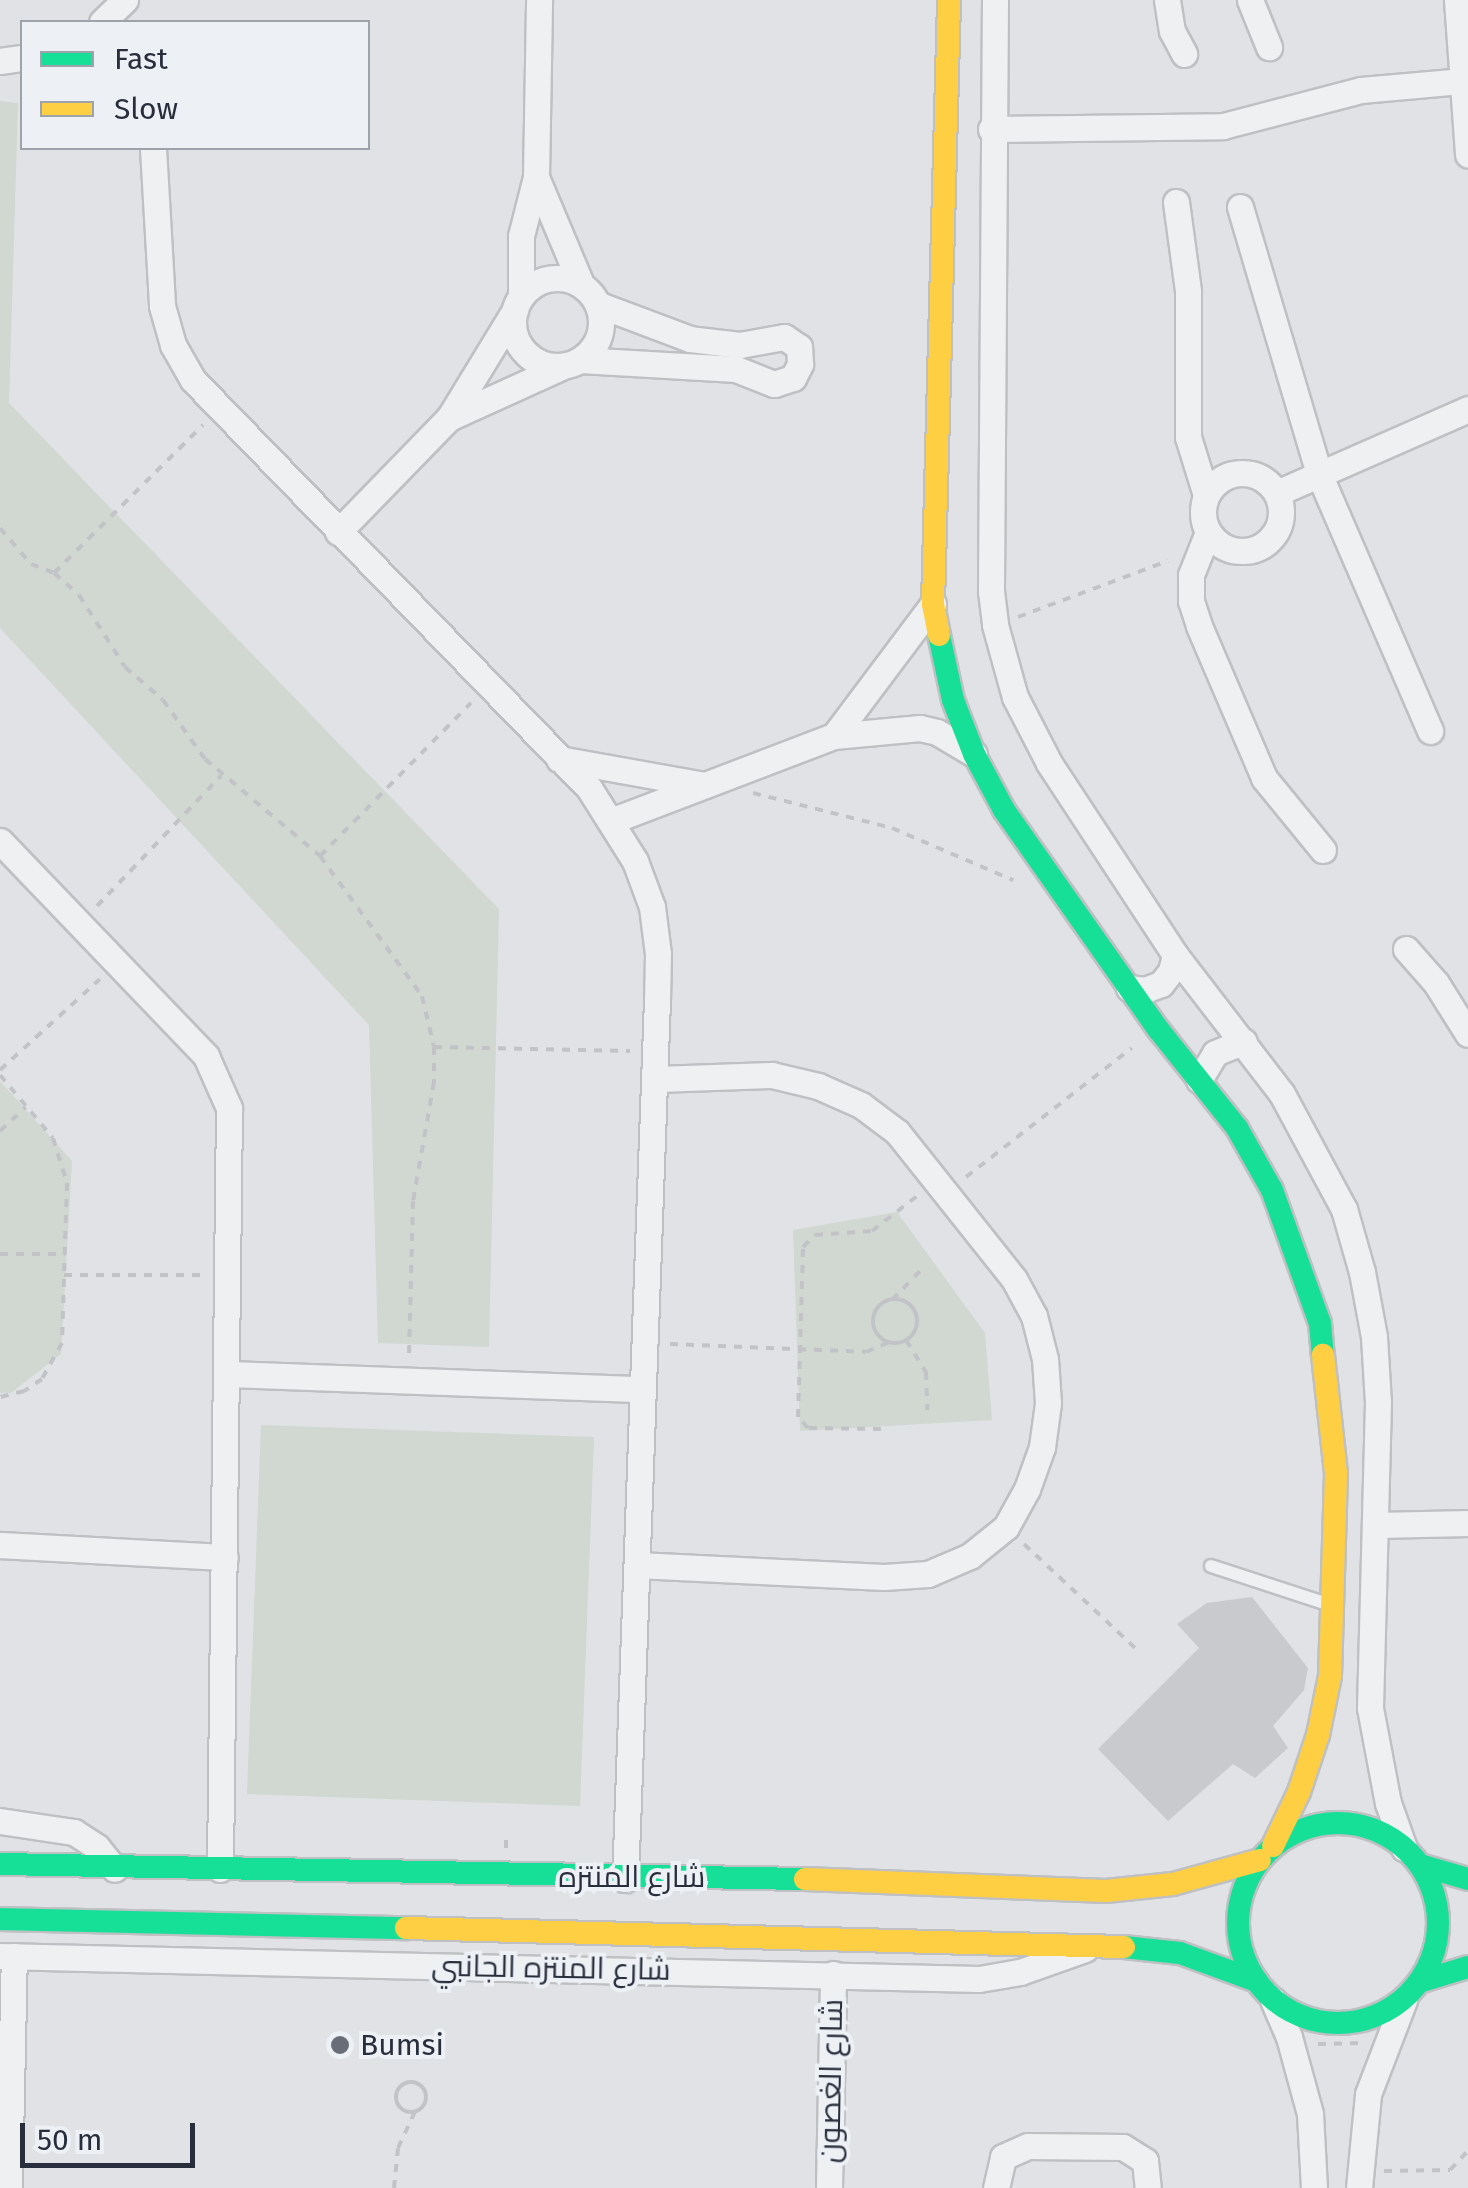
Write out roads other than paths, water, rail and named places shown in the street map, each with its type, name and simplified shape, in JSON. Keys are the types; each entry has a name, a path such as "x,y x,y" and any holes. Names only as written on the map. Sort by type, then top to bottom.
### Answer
{"street":[{"path":"338,532 449,418 518,303 542,280 568,279 667,334 738,357 537,361 516,339 518,303 521,236 536,177 539,0"},
{"path":"995,0 990,590 994,626 1015,698 1030,731 1175,955 1282,1094 1315,1151 1344,1209 1362,1272 1374,1336 1378,1402 1370,1708 1388,1803 1437,1906 1438,1932 1368,2094 1359,2179"},
{"path":"1167,0 1172,31 1184,54"},
{"path":"1250,0 1269,47"},
{"path":"1457,0 1468,155"},
{"path":"947,3 933,604 953,700 974,754 1004,810 1158,1029 1237,1128 1272,1190 1320,1324 1336,1473 1330,1676 1318,1735 1299,1792 1244,1888 1238,1920 1242,1952 1289,2037 1310,2114 1314,2188"},
{"path":"991,129 1223,126 1362,90 1461,81"},
{"path":"153,150 162,306 174,344 192,380 588,788 635,861 652,907 658,954 656,1051 626,1879"},
{"path":"449,418 573,362 599,335 589,294 536,177"},
{"path":"1176,202 1188,291 1188,436 1206,495"},
{"path":"1240,208 1319,474 1430,731"},
{"path":"1277,493 1468,410"},
{"path":"1203,541 1232,551 1262,547 1280,523 1277,493 1259,476 1235,472 1214,484 1206,495 1202,514 1203,541 1191,575 1191,601 1250,750 1282,804 1323,850"},
{"path":"834,736 933,604"},
{"path":"611,821 834,736 894,727 920,728 937,732 974,754"},
{"path":"558,759 705,785"},
{"path":"0,841 206,1056 220,1081 231,1138 220,1869"},
{"path":"1406,949 1436,984 1468,1034"},
{"path":"1129,988 1145,990 1160,984 1172,971 1175,955"},
{"path":"1199,1080 1215,1053 1244,1042"},
{"path":"637,1565 884,1577 928,1574 970,1556 1006,1528 1028,1489 1042,1447 1048,1403 1045,1359 1034,1316 1014,1280 897,1132 861,1105 818,1086 772,1075 654,1079"},
{"path":"228,1374 644,1389"},
{"path":"1376,1525 1468,1523"},
{"path":"0,1544 225,1557"},
{"path":"0,1821 74,1832 98,1847 115,1896"},
{"path":"1267,1853 1311,1827 1353,1823 1380,1832 1412,1856 1468,1879"},
{"name":"شارع المنتزه","path":"0,1864 115,1896 752,1906 1128,1890 1202,1877 1267,1853"},
{"name":"شارع المنتزه","path":"0,1919 115,1896 220,1869 626,1879 752,1906 1180,1953 1265,1990"},
{"name":"شارع المنتزه الجانبي","path":"7,1956 979,1978 1033,1968 1096,1944"},
{"path":"7,1956 9,2188"},
{"path":"1265,1990 1307,2018 1345,2023 1382,2013 1413,1991 1468,1968"},
{"name":"شارع الغصون","path":"829,2188 833,1974"},
{"path":"996,2188 1003,2157 1028,2146 1123,2146 1145,2161 1148,2188"}],"lane":[{"path":"1211,1566 1334,1607"}],"place":[{"name":"Bumsi","path":"340,2045"}]}
